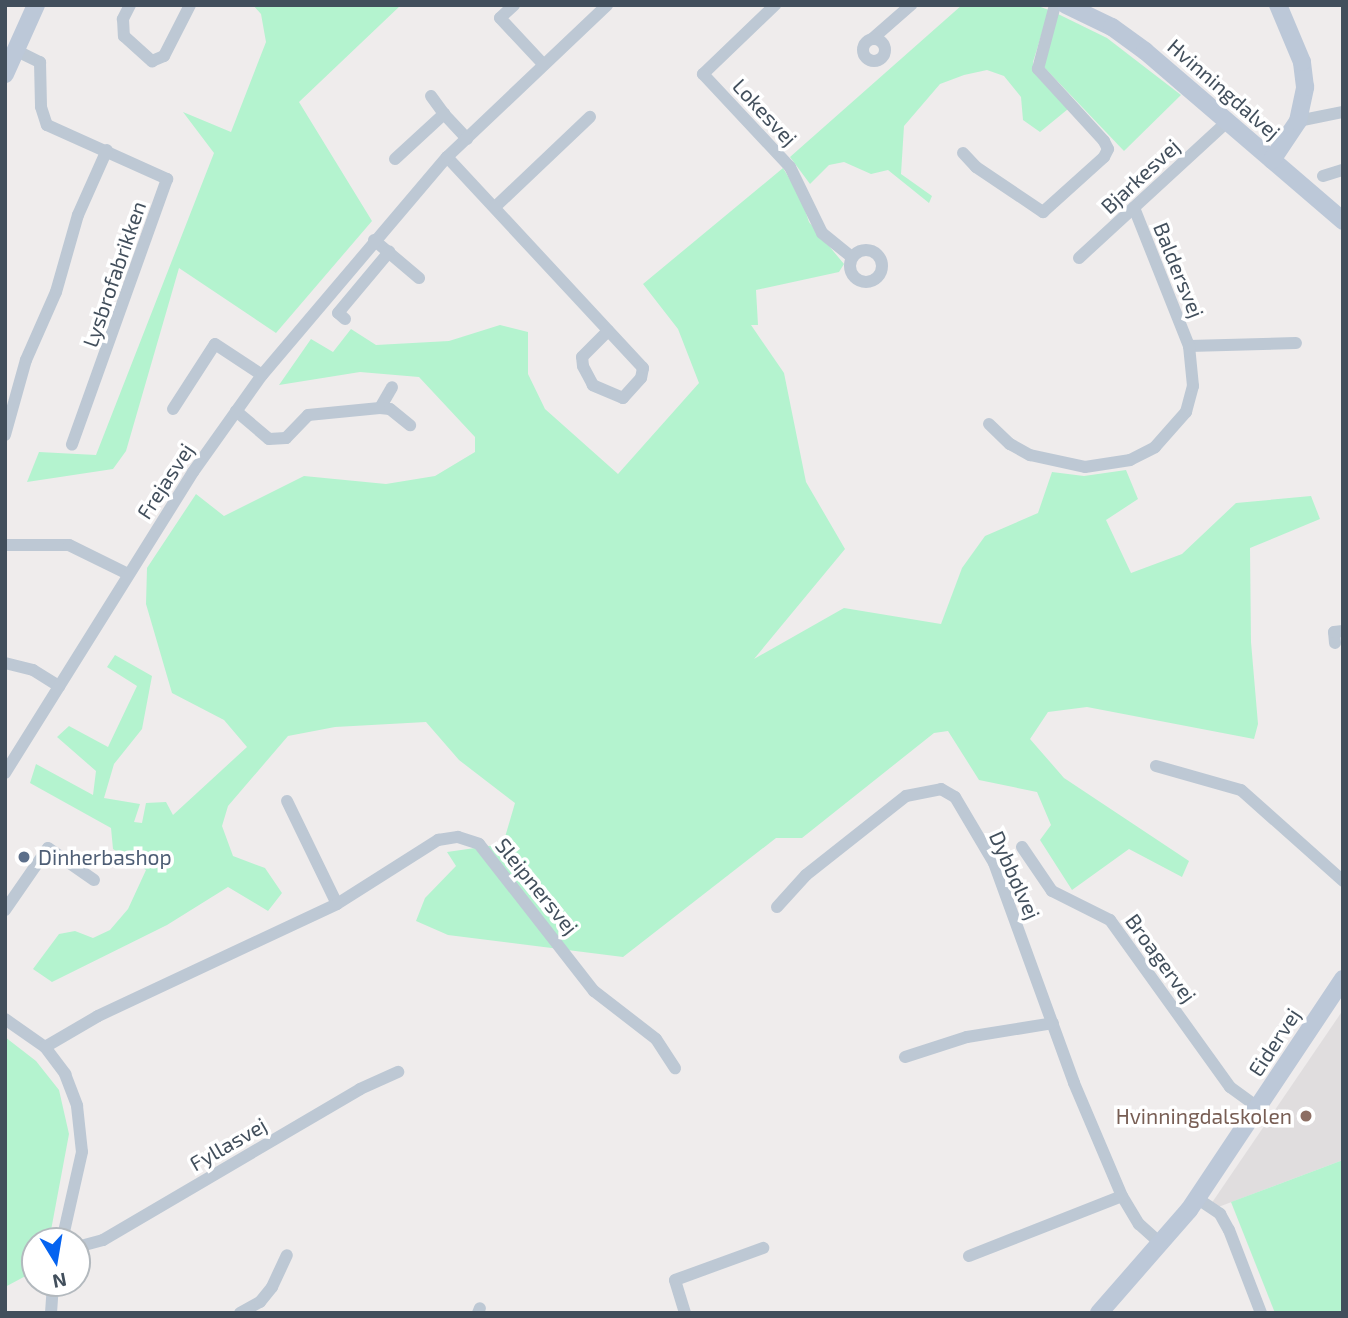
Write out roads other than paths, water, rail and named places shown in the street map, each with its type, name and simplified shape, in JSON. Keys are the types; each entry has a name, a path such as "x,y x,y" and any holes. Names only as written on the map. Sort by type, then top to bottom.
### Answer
{"street":[{"path":"5,74 36,5"},
{"path":"130,5 123,19 124,36 152,61 164,55 190,5"},
{"path":"514,5 500,18 543,64"},
{"name":"Frejasvej","path":"5,773 128,574 262,375 447,157 607,5"},
{"name":"Lokesvej","path":"775,5 703,74 790,167 822,233 852,257"},
{"path":"873,39 911,5"},
{"path":"963,153 976,167 1043,212 1104,157 1104,141 1038,69 1055,5"},
{"name":"Hvinningdalvej","path":"1066,5 1112,27 1145,51 1343,221"},
{"path":"1272,160 1298,121 1306,87 1302,62 1278,5"},
{"name":"Lysbrofabrikken","path":"15,50 40,62 41,107 47,125 167,178 72,444"},
{"path":"431,96 467,139"},
{"path":"1298,121 1343,112"},
{"path":"395,159 444,114"},
{"path":"495,207 590,117"},
{"name":"Bjarkesvej","path":"1079,258 1228,121"},
{"path":"5,435 26,360 56,292 78,215 107,150"},
{"path":"447,157 643,368 641,378 623,398 593,385 583,366 582,357 608,331"},
{"path":"1323,176 1343,170"},
{"name":"Baldersvej","path":"989,424 1010,444 1057,464 1085,467 1130,460 1155,447 1186,412 1193,386 1189,346 1134,208"},
{"path":"374,240 419,278"},
{"path":"345,319 338,313 389,252"},
{"name":"Baldersvej","path":"1189,346 1296,343"},
{"name":"Frejasvej","path":"173,409 215,344 262,375"},
{"path":"380,408 392,387"},
{"path":"236,411 269,439 286,438 308,415 380,408 390,410 410,425"},
{"path":"5,545 69,545 128,574"},
{"path":"1335,643 1334,632 1343,631"},
{"path":"5,663 33,670 58,686"},
{"path":"1156,766 1241,790 1343,881"},
{"name":"Dybbølvej","path":"777,907 806,874 861,828 906,796 941,789 955,797 994,863 1053,1023 1122,1196 1139,1224 1162,1245"},
{"path":"287,800 337,904"},
{"name":"Sleipnersvej","path":"45,1047 98,1016 337,904 438,839 458,837 479,844 594,991 656,1039 675,1068"},
{"name":"Broagervej","path":"1022,846 1052,891 1110,920 1230,1087 1258,1107"},
{"path":"5,910 48,848 94,880"},
{"name":"Eidervej","path":"1099,1313 1162,1245 1198,1199 1343,979"},
{"path":"5,1019 45,1047 65,1074 83,1130 79,1174 66,1227"},
{"path":"905,1058 967,1037 1053,1023"},
{"name":"Fyllasvej","path":"91,1243 103,1240 360,1089 398,1072"},
{"path":"969,1256 1122,1196"},
{"path":"1198,1199 1220,1214 1230,1230 1261,1313"},
{"path":"685,1313 675,1280 763,1248"},
{"path":"240,1313 260,1302 272,1287 287,1255"}],"place":[{"name":"Dinherbashop","path":"24,857"},
{"name":"Hvinningdalskolen","path":"1306,1116"}]}
